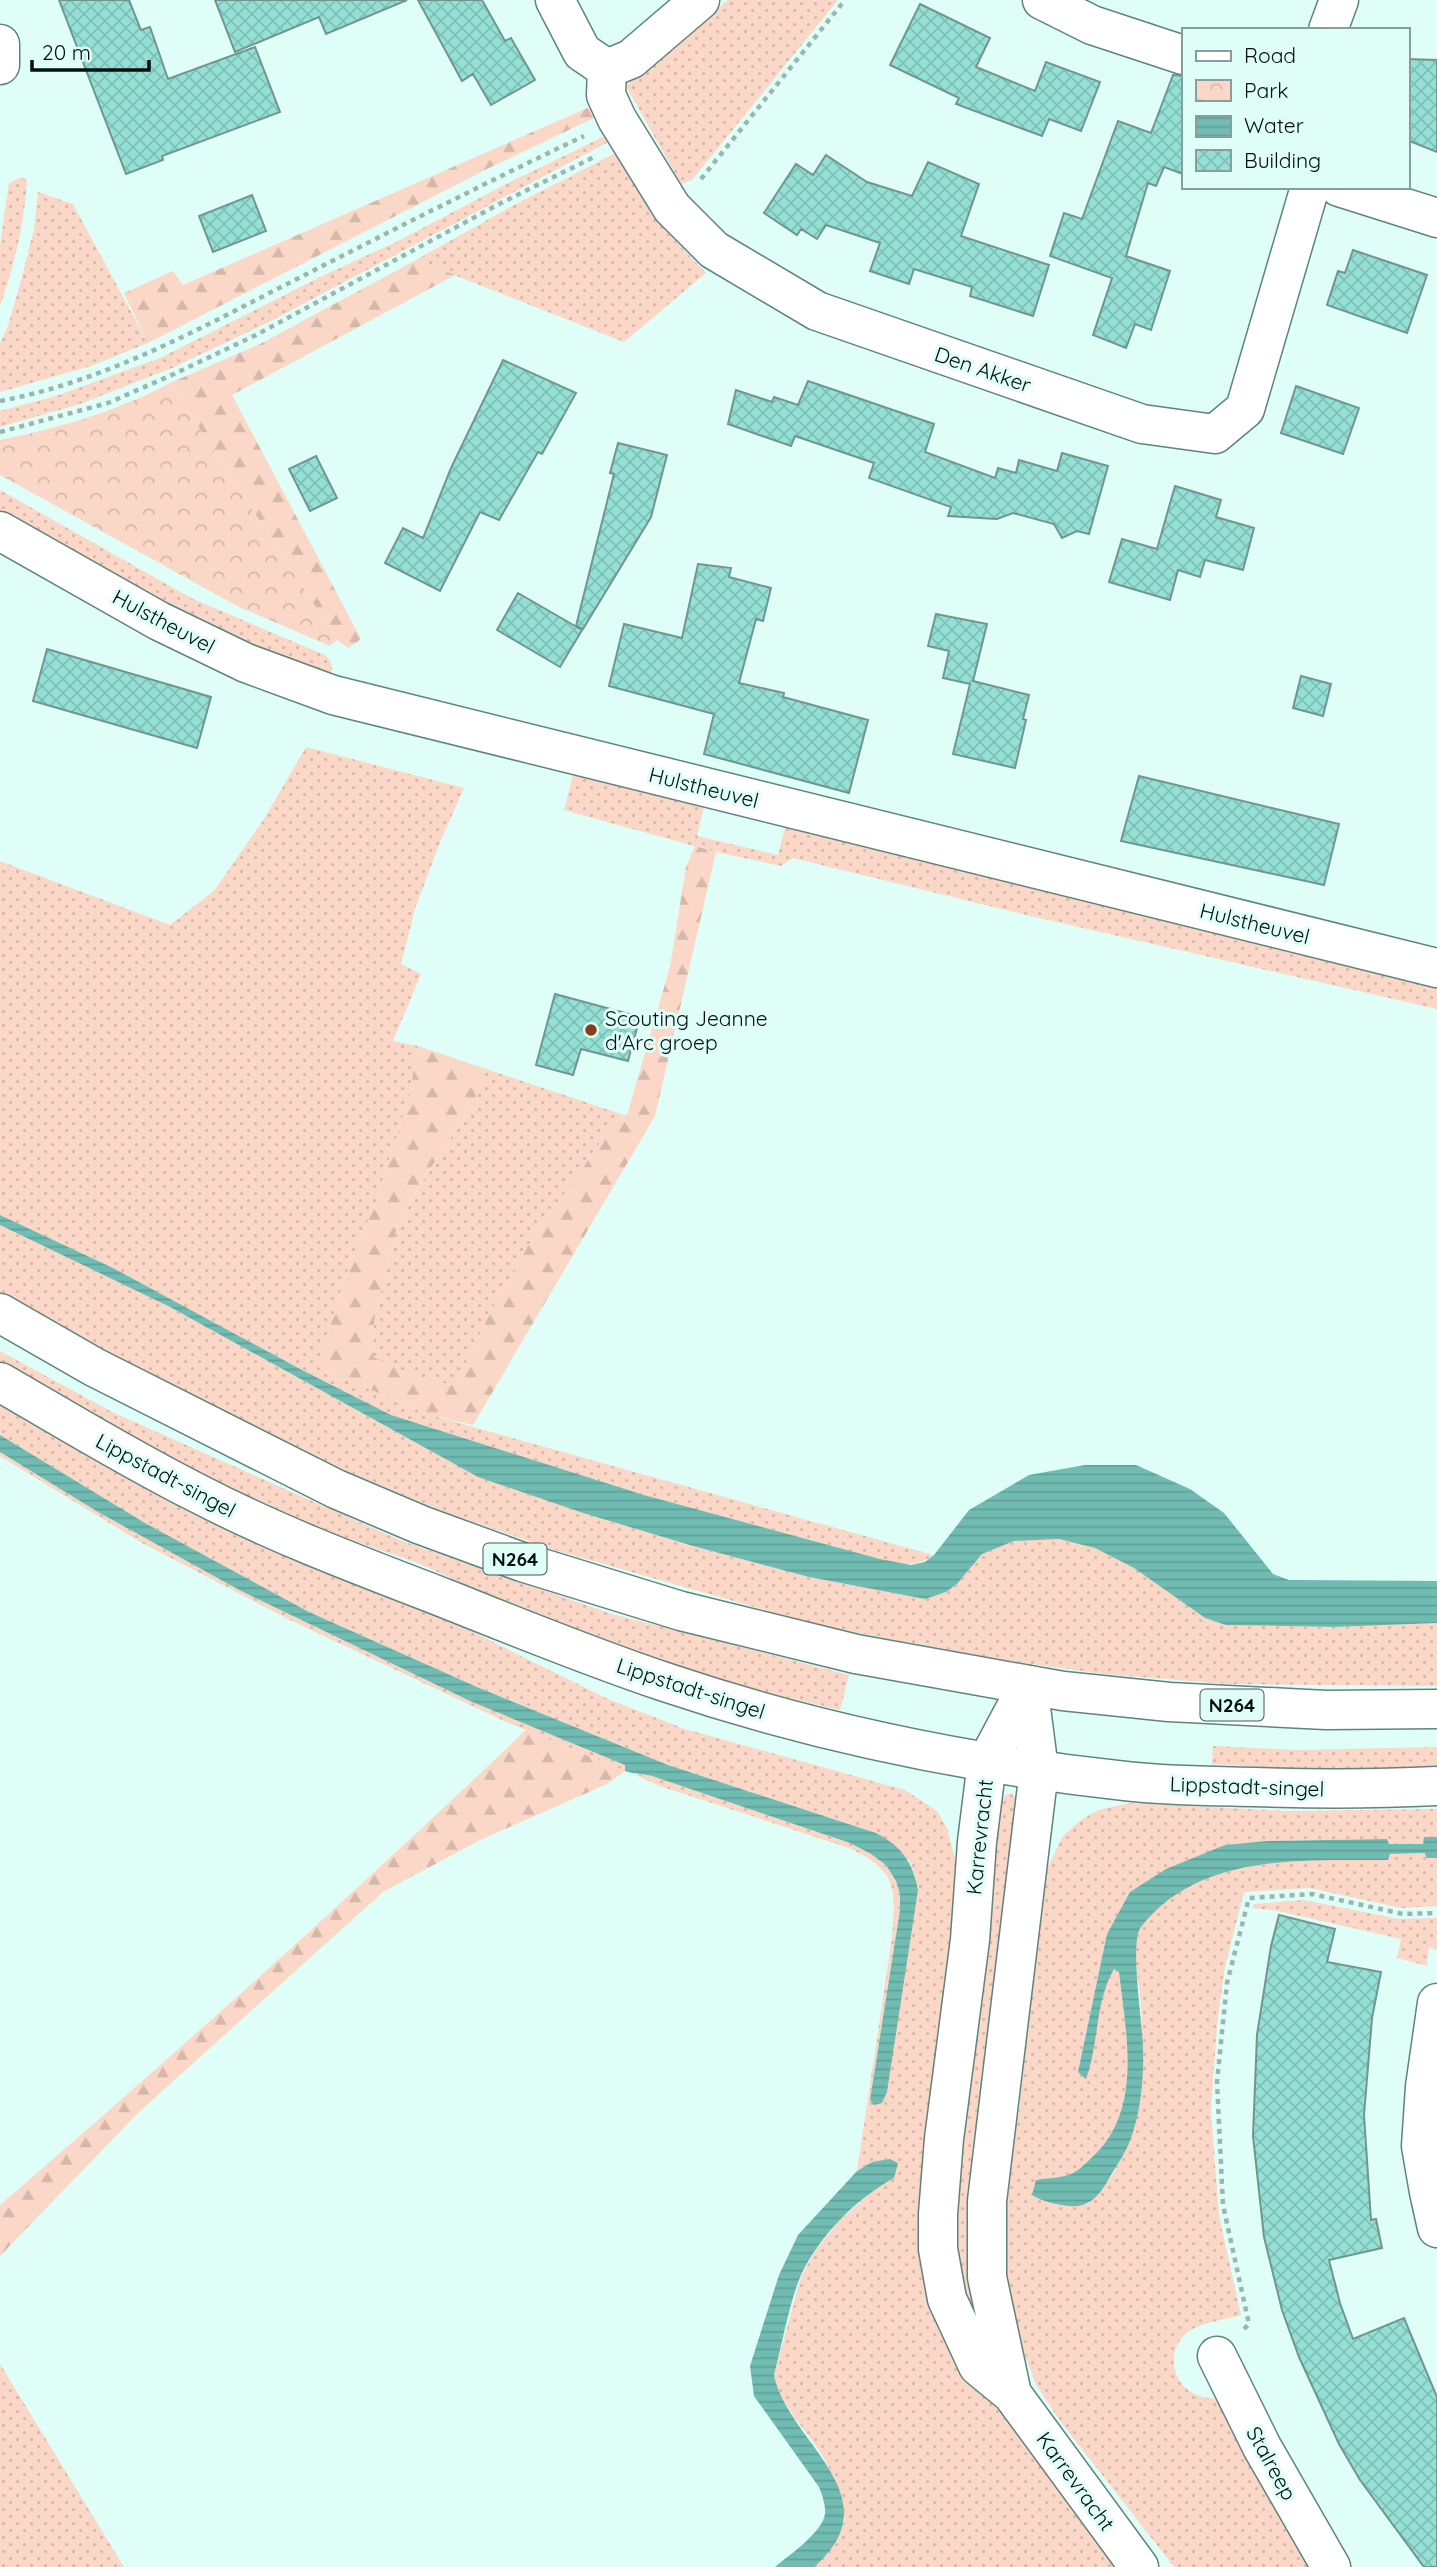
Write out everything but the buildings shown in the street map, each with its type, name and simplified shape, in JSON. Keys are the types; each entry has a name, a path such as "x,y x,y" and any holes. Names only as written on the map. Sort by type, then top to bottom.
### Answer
{"street":[{"path":"555,0 582,52 607,69 631,59 700,0"},
{"path":"1042,0 1092,24 1182,55"},
{"path":"1329,28 1339,0"},
{"path":"0,44 0,65"},
{"name":"Den Akker","path":"607,69 606,94 623,129 672,208 714,250 817,311 1142,424 1215,434 1245,409 1309,189"},
{"path":"1345,189 1437,218"},
{"name":"Hulstheuvel","path":"0,531 184,633 246,663 333,695 1437,968"},
{"name":"N264","path":"0,1313 93,1367 336,1489 510,1557 601,1588 801,1642 1028,1685 1169,1702 1326,1710 1437,1709"},
{"name":"Lippstadt-singel","path":"0,1382 187,1488 284,1535 664,1682 734,1703 889,1743 987,1762 1129,1782 1375,1789 1437,1786"},
{"name":"Karrevracht","path":"1028,1685 987,1762 977,1842 970,1940 944,2139 937,2214 938,2249 947,2299 978,2366 1013,2395 1139,2567"},
{"name":"Karrevracht","path":"1013,2395 987,2277 987,2201 1038,1770 1028,1685"},
{"path":"1434,2204 1421,2146 1425,2087 1437,2003"},
{"name":"Stalreep","path":"1217,2357 1262,2448 1331,2567"}],"path":[{"path":"672,208 699,182 845,0"},
{"path":"0,401 75,381 170,344 464,193 623,129"},
{"path":"0,432 108,403 256,335 489,210 623,129"},
{"path":"1217,2357 1249,2324 1223,2205 1217,2082 1227,1983 1249,1898 1312,1894 1403,1914 1437,1913"}],"green space":[{"path":"728,0 838,0 692,180 681,184 626,86"},
{"path":"592,106 596,117 489,168 148,343 124,293 173,271 183,285"},
{"path":"607,135 612,140 269,322 172,368 80,404 0,427 0,411 59,395 160,358"},
{"path":"618,152 665,230 706,273 624,342 416,260 512,206"},
{"path":"21,177 27,180 24,212 14,260 0,306 0,245 9,183"},
{"path":"38,192 73,204 148,343 91,366 0,392 0,343 8,326 34,229"},
{"path":"416,260 455,275 232,395 361,639 349,648 337,640 170,383 258,345"},
{"path":"170,383 337,640 330,646 237,606 0,475 0,440 88,418"},
{"path":"0,490 193,599 325,655 331,663 330,675 328,678 246,647 0,517"},
{"path":"306,747 464,788 415,909 401,964 421,974 393,1041 418,1046 409,1097 376,1201 344,1280 318,1367 430,1415 933,1555 914,1563 880,1559 644,1495 391,1415 113,1268 0,1215 0,861 170,925 214,891 264,819"},
{"path":"574,772 705,803 697,836 778,855 787,821 1437,985 1437,1009 1022,914 793,858 781,866 716,852 564,810"},
{"path":"695,846 716,852 655,1116 473,1425 430,1415 318,1367 344,1280 376,1201 409,1097 418,1046 486,1069 473,1104 417,1189 396,1231 374,1322 373,1357 427,1381 455,1385 496,1301 542,1222 575,1180 608,1130 627,1115 670,967 686,867"},
{"path":"486,1069 627,1116 608,1130 575,1180 542,1222 496,1301 455,1385 427,1381 373,1358 374,1322 396,1231 417,1190 473,1104"},
{"path":"0,1225 170,1307 478,1477 583,1513 809,1577 925,1599 946,1592 957,1584 982,1554 1014,1541 1059,1539 1095,1548 1134,1568 1205,1618 1226,1625 1335,1627 1437,1623 1437,1686 1227,1684 1103,1674 1010,1661 821,1626 551,1549 445,1512 281,1444 0,1301"},
{"path":"0,1351 114,1413 402,1541 612,1614 849,1675 840,1710 760,1691 630,1650 468,1586 420,1564 243,1502 0,1371"},
{"path":"0,1396 180,1496 475,1633 608,1699 685,1729 905,1790 937,1811 947,1828 960,1879 937,2140 964,2367 1121,2567 814,2567 837,2539 845,2520 828,2466 791,2412 774,2375 801,2277 815,2251 839,2221 875,2189 894,2178 872,2162 857,2171 892,1938 893,1894 885,1873 865,1856 849,1848 660,1786 635,1775 647,1774 850,1843 886,1865 896,1881 900,1894 900,1910 870,2100 874,2104 918,1890 909,1860 876,1833 668,1765 477,1687 309,1612 145,1523 0,1435"},
{"path":"0,1452 98,1512 241,1591 470,1701 626,1765 625,1771 502,1720 292,1621 142,1543 0,1456"},
{"path":"526,1730 625,1771 607,1784 480,1840 383,1892 139,2112 0,2256 0,2205 266,1971"},
{"path":"1213,1746 1298,1750 1437,1747 1437,1767 1300,1769 1212,1764"},
{"path":"1007,1794 1016,1798 997,2352 960,2292 951,2198 1000,1802"},
{"path":"1129,1803 1289,1811 1437,1809 1437,1837 1424,1838 1424,1844 1389,1844 1387,1839 1267,1841 1225,1845 1107,1934 1078,2072 1086,2078 1105,1986 1113,1969 1119,1972 1125,2021 1125,2096 1118,2119 1107,2140 1090,2159 1073,2173 1036,2180 1088,2204 1107,2183 1121,2159 1138,2107 1141,2079 1142,2023 1135,1954 1137,1931 1167,1899 1208,1877 1254,1866 1400,1854 1425,1853 1426,1858 1437,1858 1437,1906 1401,1908 1310,1888 1244,1892 1225,1967 1217,2025 1211,2111 1219,2216 1241,2315 1206,2324 1188,2332 1177,2346 1174,2364 1185,2388 1199,2396 1220,2400 1314,2567 1174,2567 1060,2421 1037,2386 1018,2338 1000,2251 1008,2158 1019,2112 1047,1869 1063,1836 1081,1820 1098,1810"},
{"path":"1304,1900 1399,1919 1437,1918 1437,1950 1429,1947 1427,1966 1397,1958 1401,1939 1278,1911 1252,1908 1254,1904"},
{"path":"0,2364 124,2567 0,2567"}],"water":[{"path":"0,1215 113,1268 391,1415 644,1495 911,1565 925,1562 934,1555 969,1510 1029,1475 1085,1465 1136,1465 1190,1489 1224,1513 1273,1574 1289,1580 1437,1581 1437,1623 1335,1627 1226,1625 1205,1618 1134,1568 1095,1548 1059,1539 1014,1541 982,1554 957,1584 946,1592 925,1599 809,1577 693,1546 583,1513 478,1477 170,1307 0,1225"},
{"path":"0,1435 145,1523 309,1612 477,1687 668,1765 876,1833 892,1843 909,1863 918,1890 887,2092 882,2103 874,2105 870,2100 900,1910 900,1894 896,1881 886,1865 850,1843 651,1776 625,1771 625,1765 470,1701 241,1591 98,1512 0,1452"},
{"path":"1424,1837 1437,1837 1437,1858 1426,1858 1425,1853 1390,1854 1388,1860 1322,1860 1255,1866 1223,1873 1193,1885 1165,1903 1141,1927 1138,1935 1136,1965 1143,2070 1137,2116 1127,2147 1101,2190 1089,2202 1066,2206 1032,2195 1036,2180 1069,2175 1082,2167 1107,2140 1118,2119 1125,2096 1127,2046 1119,1972 1114,1969 1103,1995 1086,2079 1078,2072 1107,1934 1130,1892 1166,1869 1225,1845 1267,1841 1387,1839 1389,1844 1423,1844"},
{"path":"890,2159 898,2163 894,2178 866,2196 829,2232 809,2260 793,2298 774,2375 783,2400 830,2470 841,2493 844,2517 836,2541 814,2567 775,2567 818,2529 823,2521 825,2507 819,2487 754,2396 750,2366 779,2275 798,2235 857,2171 872,2162"}],"place":[{"name":"Scouting Jeanne d'Arc groep","path":"591,1030"}]}
